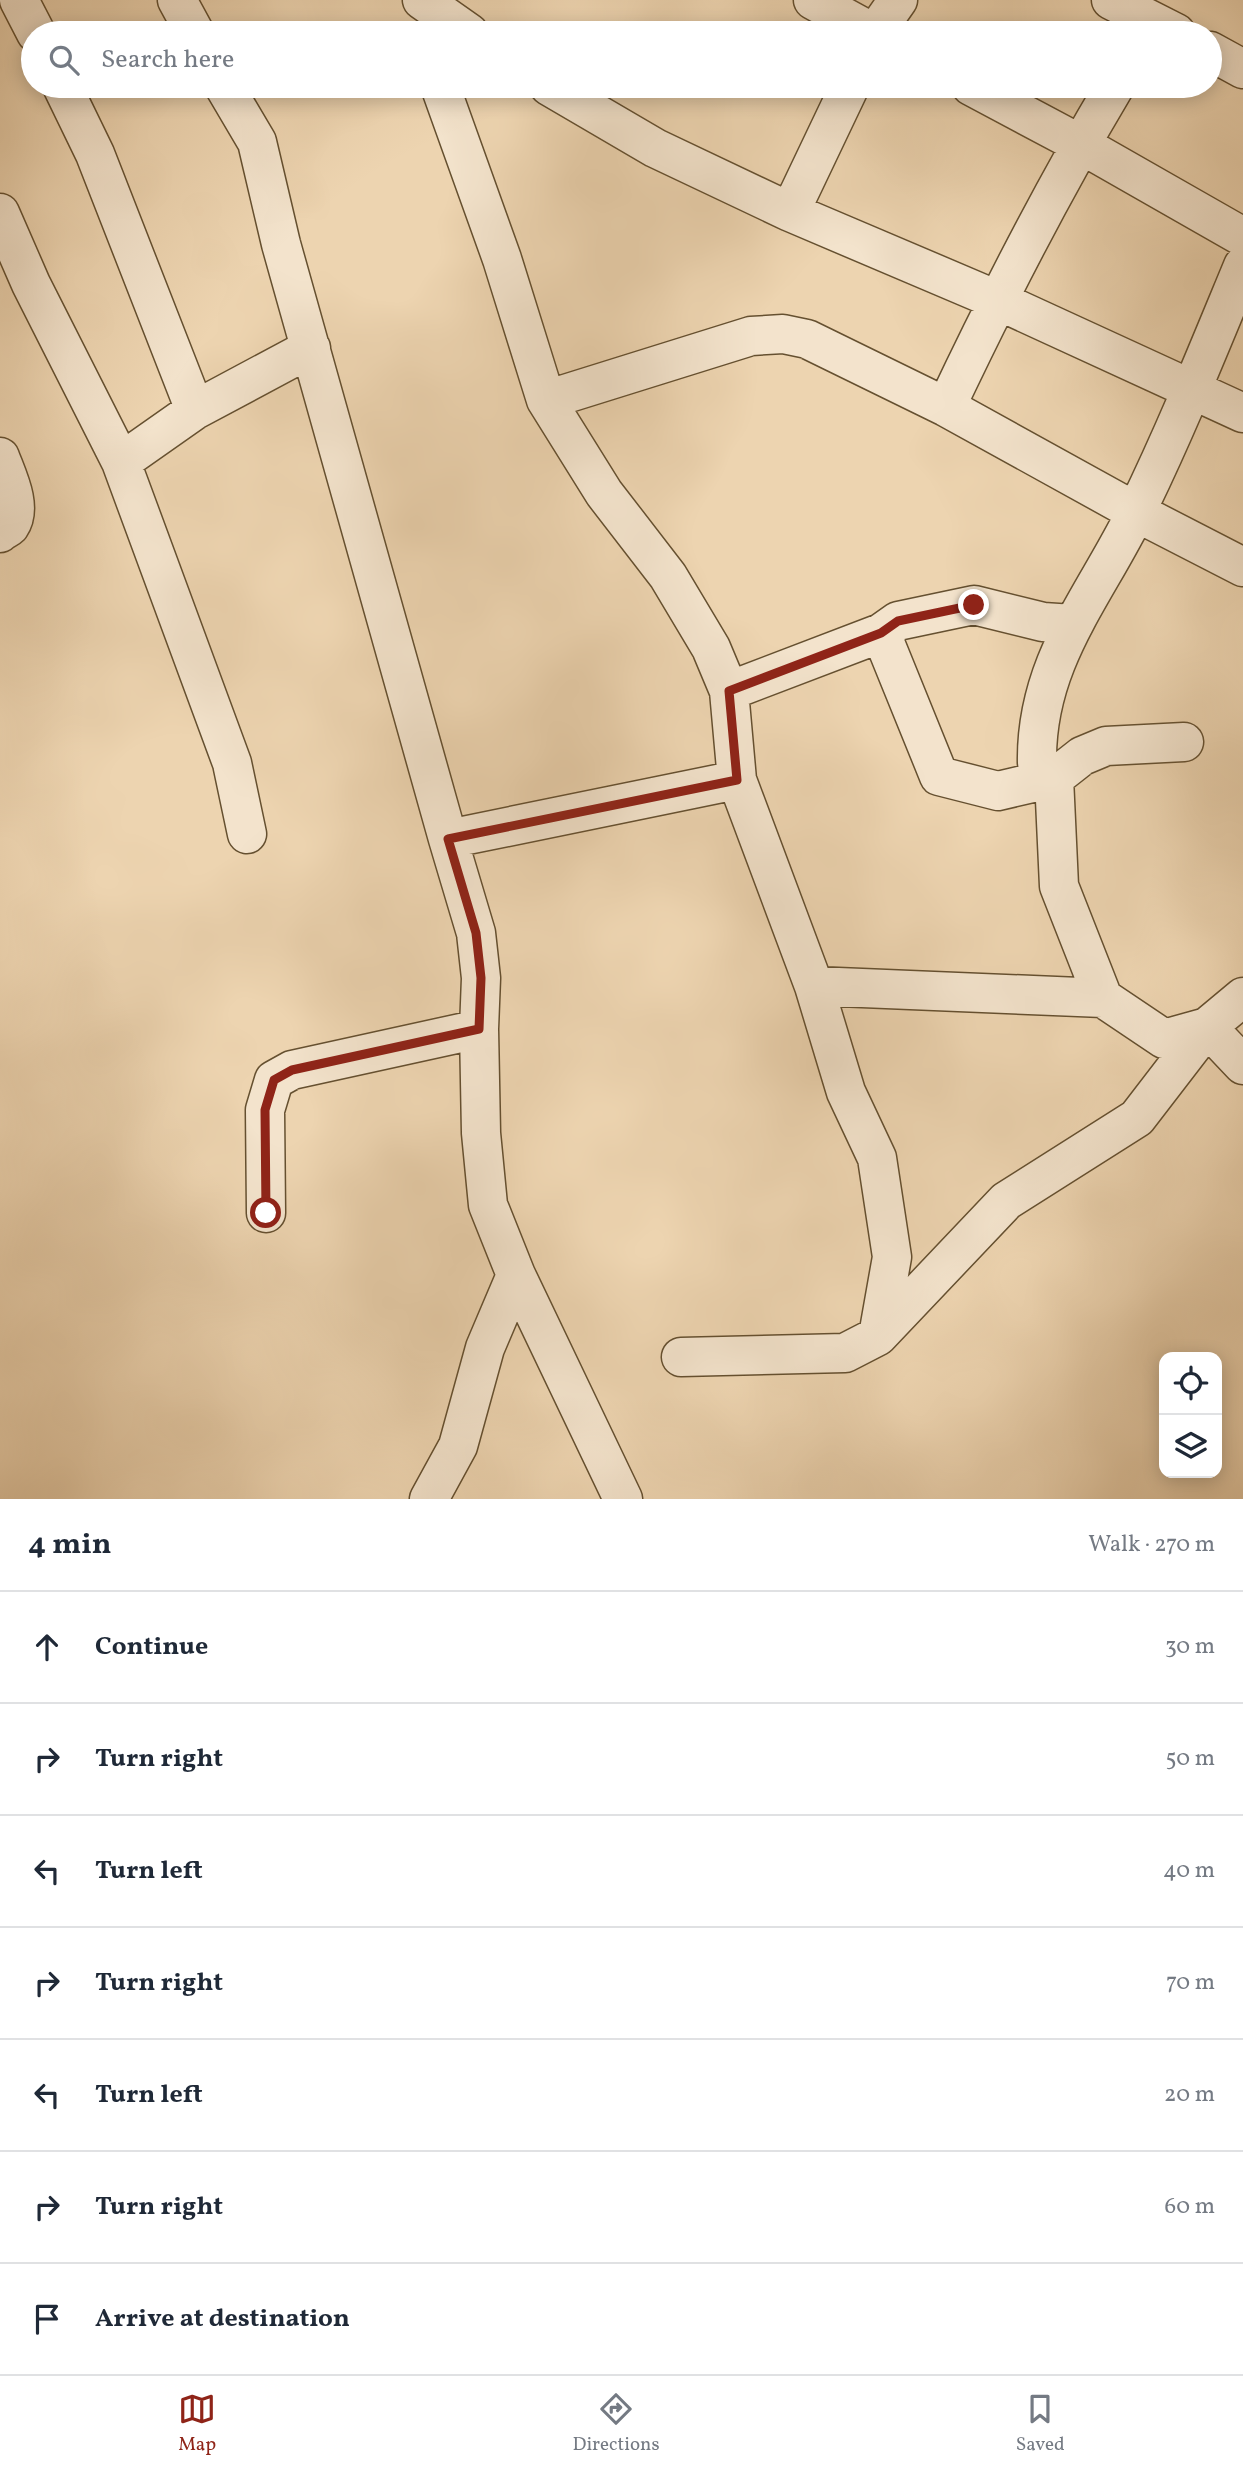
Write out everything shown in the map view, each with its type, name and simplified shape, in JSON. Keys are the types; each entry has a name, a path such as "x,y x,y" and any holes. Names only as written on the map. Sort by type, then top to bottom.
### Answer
{"street":[{"path":"19,0 30,21"},
{"path":"177,0 188,21"},
{"path":"409,0 417,21"},
{"path":"422,0 452,21"},
{"path":"813,0 852,21"},
{"path":"883,21 898,0"},
{"path":"1111,0 1145,21"},
{"path":"1222,58 1243,69"},
{"path":"68,98 95,154 195,410"},
{"path":"231,98 257,142 281,244 476,933 481,978 481,1133 488,1205 516,1275 623,1499"},
{"path":"444,98 502,259 546,400 604,493 668,576 711,648 729,691 737,780 814,986 846,1092 877,1158 892,1257 878,1336"},
{"path":"570,98 655,148 790,212 997,300 1243,413"},
{"path":"790,212 844,98"},
{"path":"994,98 1243,237"},
{"path":"946,407 997,300 1080,144 1108,98"},
{"path":"0,214 31,284 121,462 232,763 247,834"},
{"path":"1102,998 1059,886 1054,778 1037,763 1037,740 1049,678 1073,624 1136,512 1192,390 1243,266"},
{"path":"546,400 751,336 783,334 807,339 946,407 1136,512 1243,567"},
{"path":"121,462 195,410 311,348"},
{"path":"0,457 14,495 14,512 10,526 0,533"},
{"path":"729,691 881,633 898,621 974,605 1043,621 1073,624"},
{"path":"881,633 939,776 999,791 1054,778 1082,756 1106,746 1184,742"},
{"path":"448,839 737,780"},
{"path":"814,986 1102,998 1164,1039 1206,1027"},
{"path":"681,1357 845,1353 878,1336 1006,1201 1137,1118 1206,1027 1243,998"},
{"path":"1206,1027 1243,1065"},
{"path":"266,1213 265,1110 274,1080 292,1070 479,1029"},
{"path":"429,1499 458,1446 485,1348 516,1275"}],"route":[{"path":"266,1213 265,1110 274,1080 292,1070 479,1029 481,978 476,933 448,839 737,780 729,691 881,633 898,621 974,605"}]}
